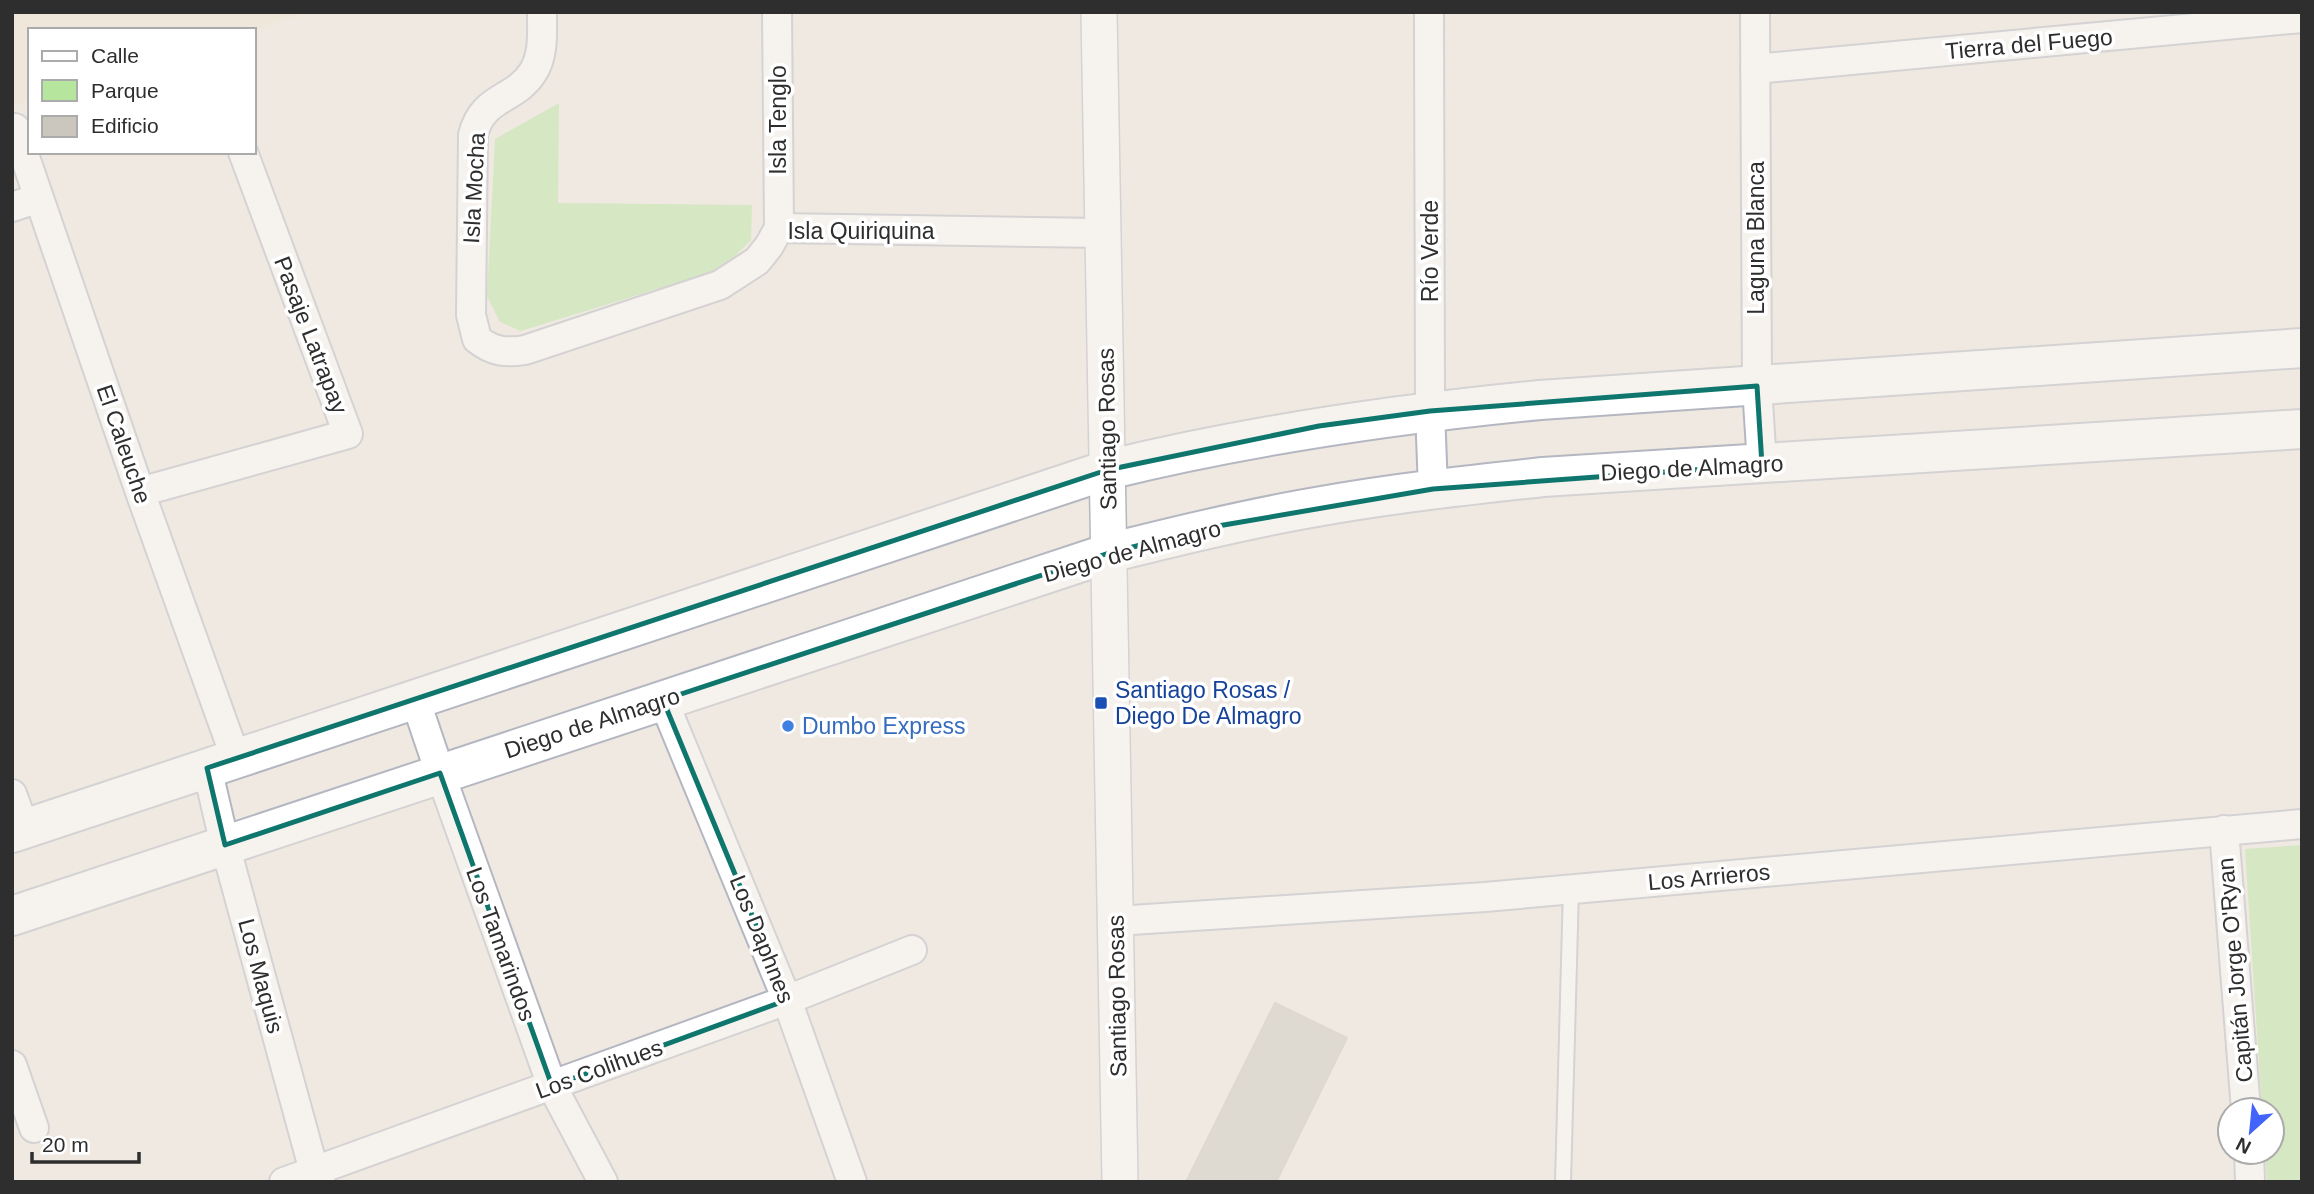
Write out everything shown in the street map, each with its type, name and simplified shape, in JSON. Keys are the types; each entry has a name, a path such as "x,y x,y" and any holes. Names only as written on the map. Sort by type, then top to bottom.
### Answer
{"main road":[{"path":"19,831 1107,470 1221,444 1319,426 1540,400 2302,348"},
{"name":"Diego de Almagro","path":"12,916 1109,553 1239,522 1433,489 1543,477 2302,429"}],"street":[{"name":"Isla Mocha","path":"485,346 477,339 473,328 470,296 473,135 481,114 526,81 534,71 541,44 542,12"},
{"name":"Isla Tenglo","path":"778,12 779,228"},
{"name":"Santiago Rosas","path":"1099,12 1121,1182"},
{"name":"Río Verde","path":"1429,12 1430,411 1433,489"},
{"name":"Laguna Blanca","path":"1755,12 1757,386 1762,464"},
{"name":"Tierra del Fuego","path":"1755,69 2302,18"},
{"name":"El Caleuche","path":"15,128 140,492 221,763"},
{"name":"Pasaje Latrapay","path":"140,492 348,434 244,154"},
{"path":"12,207 39,198"},
{"name":"Isla Quiriquina","path":"485,346 496,351 526,349 720,285 757,261 779,228 1103,233"},
{"name":"Los Tamarindos","path":"415,699 552,1086 603,1182"},
{"name":"Los Daphnes","path":"663,700 788,1000 852,1182"},
{"name":"Los Maquis","path":"221,763 225,845 317,1176"},
{"path":"12,794 19,831"},
{"name":"Los Arrieros","path":"1116,921 1571,889 2302,824"},
{"name":"Capitán Jorge O'Ryan","path":"2224,830 2245,1096"},
{"name":"Los Colihues","path":"284,1182 317,1176 788,1000 912,950"},
{"path":"12,1065 34,1128"}],"lane":[{"path":"1563,1182 1571,889"}],"highlighted area":[{"path":"1757,386 1762,465 1433,489 1212,527 1109,553 663,700 787,1000 552,1086 440,773 225,845 207,768 1107,470 1319,426 1430,411"}],"shaded area":[{"path":"12,12 311,12 256,29 28,28 28,101 12,106"}],"green space":[{"path":"559,103 558,203 752,205 751,240 722,269 521,331 500,322 487,296 495,139"},
{"path":"2302,845 2302,1182 2267,1182 2266,1166 2286,1166 2286,1096 2261,1096 2245,849"}],"building":[{"path":"1275,1003 1347,1038 1276,1182 1186,1182"}],"place":[{"name":"Santiago Rosas / Diego De Almagro","path":"1101,703"},
{"name":"Dumbo Express","path":"788,726"}]}
